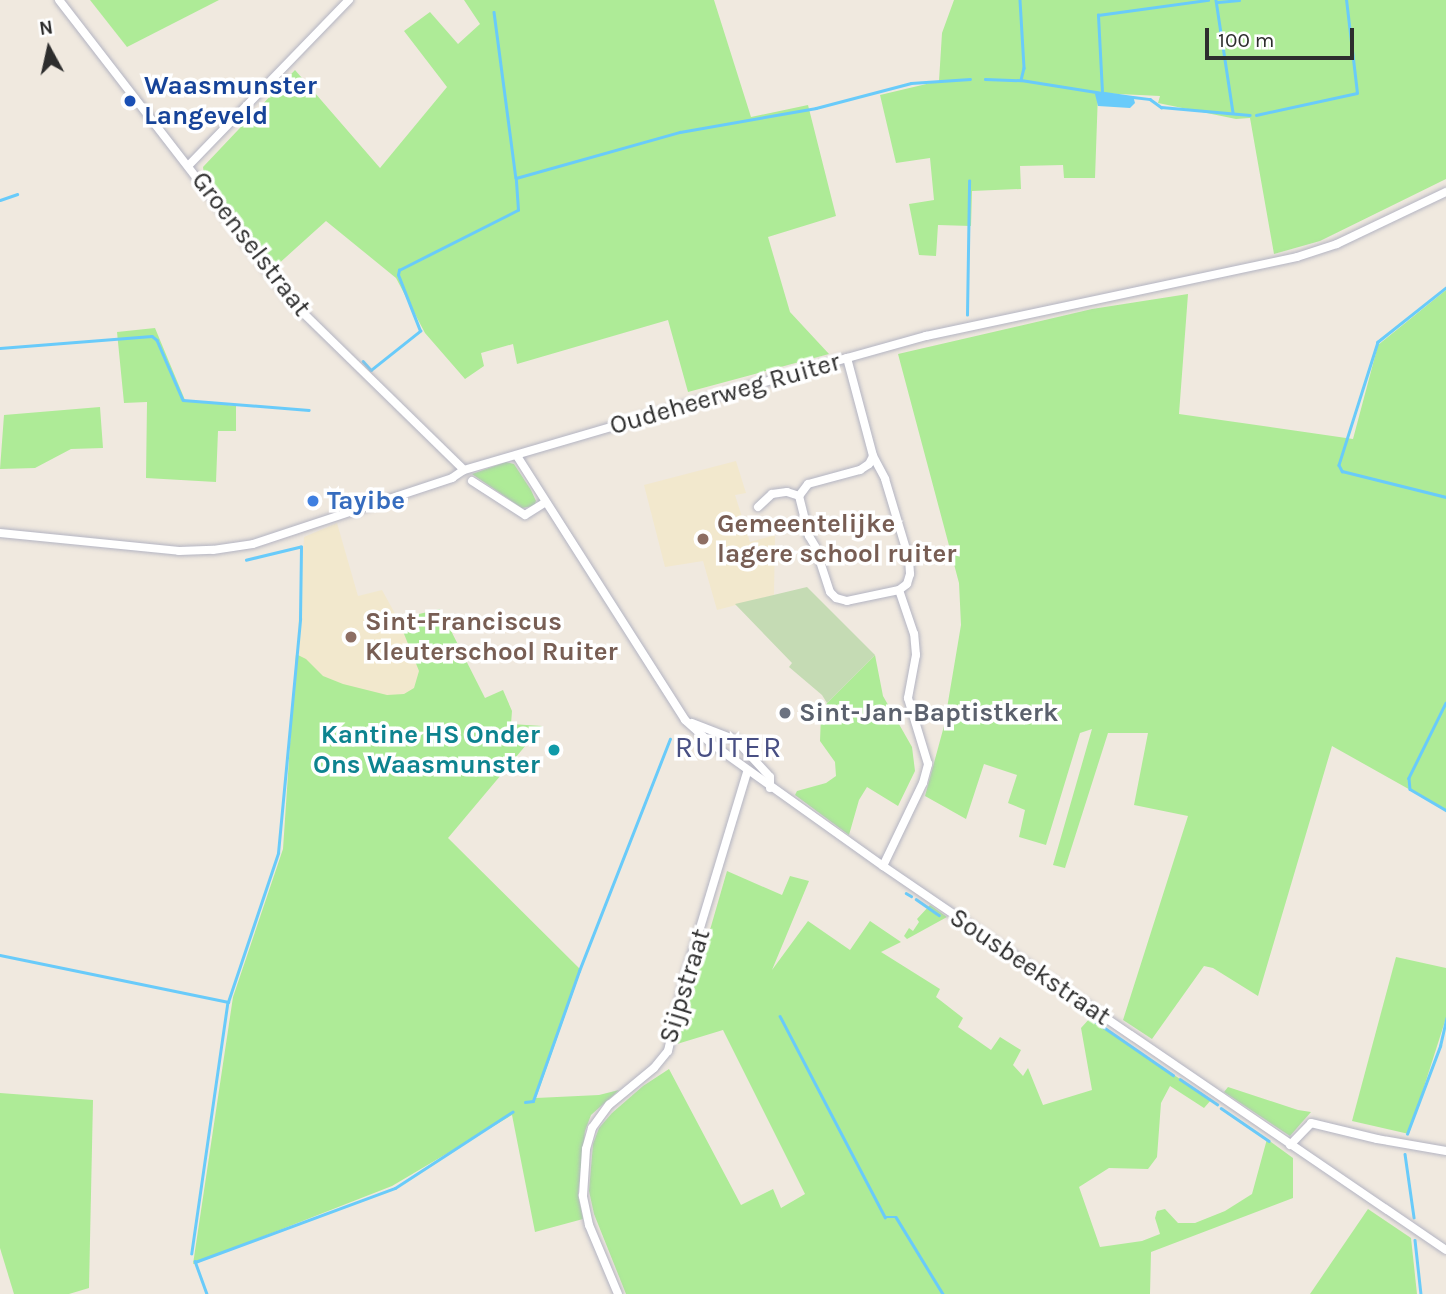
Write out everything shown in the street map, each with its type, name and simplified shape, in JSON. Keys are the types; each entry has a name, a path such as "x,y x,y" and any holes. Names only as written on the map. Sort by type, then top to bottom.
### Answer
{"street":[{"name":"Groenselstraat","path":"59,0 189,165 295,306 464,470"},
{"path":"189,165 349,0"},
{"name":"Oudeheerweg Ruiter","path":"0,533 179,551 214,550 253,544 452,478 464,470 926,336 1297,257 1337,244 1446,192"},
{"path":"799,496 809,536 816,546 830,592 836,598 847,601 898,590 907,584 910,574 909,559 885,479 873,456 847,358"},
{"name":"Sousbeekstraat","path":"517,456 544,503 596,578 685,720 747,772 1446,1250"},
{"path":"799,496 808,484 860,470 869,464 873,456"},
{"path":"472,481 525,515 544,503"},
{"path":"758,507 772,494 787,492 799,496"},
{"path":"883,866 923,783 928,764 908,698 916,655 914,634 898,590"},
{"name":"Sousbeekstraat","path":"685,720 736,740 770,777 770,788"},
{"name":"Sijpstraat","path":"618,1294 589,1225 583,1196 586,1149 592,1128 608,1105 654,1068 668,1051 684,981 747,772"},
{"path":"1290,1145 1311,1123 1377,1139 1446,1151"}],"shaded area":[{"name":"Gemeentelijke lagere school ruiter","path":"736,461 746,493 735,495 750,542 775,535 774,595 717,610 703,561 665,567 644,485"},
{"name":"Sint-Franciscus Kleuterschool Ruiter","path":"337,523 358,596 382,590 398,619 434,707 293,699 304,537"}],"green space":[{"path":"90,0 219,0 127,47"},
{"path":"464,0 714,0 751,117 808,105 836,216 768,237 790,312 829,354 688,392 668,320 517,364 513,344 481,353 484,366 465,379 425,333 396,278 326,221 275,267 204,174 203,167 295,70 380,168 447,87 404,31 430,12 458,44 480,24"},
{"path":"954,0 1446,0 1446,179 1320,241 1274,254 1250,118 1236,119 1158,103 1160,96 1098,93 1095,178 1064,178 1063,165 1020,166 1021,189 972,191 971,226 938,225 936,256 919,255 909,204 934,200 930,158 896,163 880,95 939,81 942,33"},
{"path":"1446,290 1446,810 1332,746 1258,996 1213,968 1204,966 1152,1039 1123,1020 1188,816 1134,805 1148,733 1108,733 1065,868 1053,865 1092,729 1080,733 1046,845 1019,837 1025,810 1008,803 1017,775 984,764 966,819 925,796 944,726 961,625 959,583 898,354 1092,309 1188,294 1179,414 1353,439 1378,345"},
{"path":"155,328 185,400 236,406 236,431 218,431 216,482 146,478 147,402 124,403 117,332"},
{"path":"100,407 103,448 71,449 35,468 0,469 4,415"},
{"path":"506,462 514,464 531,490 536,501 534,506 522,508 472,474"},
{"path":"807,587 875,655 827,703 822,695 789,667 792,663 735,604"},
{"path":"440,609 485,698 503,690 512,711 511,724 542,726 448,838 581,970 536,1098 599,1095 619,1090 591,1115 585,1131 578,1195 583,1219 535,1232 512,1115 392,1186 193,1264 233,997 283,849 296,654 306,659 323,676 343,684 387,695 404,694 414,688 419,671 398,619"},
{"path":"875,655 883,696 912,747 915,771 898,806 867,787 859,800 849,835 795,795 797,791 826,783 836,776 835,762 820,741 821,715 827,703"},
{"path":"727,871 782,895 790,876 809,881 772,970 808,921 850,950 870,921 901,942 881,952 940,989 936,997 963,1018 958,1027 991,1050 1000,1037 1021,1050 1013,1065 1023,1076 1028,1068 1043,1105 1092,1090 1081,1028 1090,1018 1211,1100 1204,1108 1170,1086 1161,1103 1157,1157 1148,1169 1109,1168 1079,1187 1100,1247 1142,1241 1160,1234 1155,1218 1157,1211 1165,1209 1178,1223 1195,1223 1225,1211 1252,1194 1267,1139 1293,1158 1293,1198 1151,1252 1150,1294 626,1294 594,1214 589,1191 593,1144 599,1128 612,1113 643,1086 669,1069 741,1205 773,1189 781,1208 805,1194 723,1030 677,1044"},
{"path":"930,905 947,917 907,939 904,936 909,928 913,931 919,922 917,919"},
{"path":"1396,957 1446,968 1446,1018 1409,1134 1352,1121"},
{"path":"1228,1087 1311,1112 1290,1136 1224,1092"},
{"path":"0,1093 93,1100 89,1288 69,1294 14,1294 0,1248"},
{"path":"1368,1209 1411,1238 1417,1294 1310,1294"}],"water":[{"path":"1105,92 1133,96 1135,103 1130,108 1098,106 1095,94"}],"waterway":[{"path":"1020,0 1024,68 1021,80"},
{"path":"1102,92 1098,15 1208,0"},
{"path":"1216,0 1233,113"},
{"path":"1218,2 1239,0"},
{"path":"1256,115 1357,93 1346,0"},
{"path":"494,12 516,178"},
{"path":"363,361 371,370 420,331 398,275 399,270 518,210 516,178 680,132 816,108 911,83 970,79"},
{"path":"985,79 1021,80 1102,93"},
{"path":"1133,97 1150,99 1161,107 1250,115"},
{"path":"967,315 969,181"},
{"path":"0,200 17,194"},
{"path":"1446,288 1378,342 1339,465 1342,471 1446,497"},
{"path":"0,348 152,336 157,340 183,400 309,410"},
{"path":"228,1002 278,853 300,619 301,547 247,560"},
{"path":"1446,703 1409,778 1410,789 1446,810"},
{"path":"525,1102 533,1101 579,971 670,739"},
{"path":"906,893 911,896"},
{"path":"916,899 939,915"},
{"path":"0,955 228,1002 192,1253"},
{"path":"1076,1008 1173,1075"},
{"path":"780,1016 885,1217 896,1217 943,1294"},
{"path":"1407,1134 1440,1046 1446,1019"},
{"path":"1180,1079 1217,1104"},
{"path":"1221,1108 1269,1141"},
{"path":"195,1262 395,1188 512,1112"},
{"path":"1405,1154 1414,1217"},
{"path":"1415,1240 1421,1294"},
{"path":"195,1261 207,1294"}],"place":[{"name":"Waasmunster Langeveld","path":"130,101"},
{"name":"Tayibe","path":"313,501"},
{"name":"Gemeentelijke lagere school ruiter","path":"703,539"},
{"name":"Sint-Franciscus Kleuterschool Ruiter","path":"351,637"},
{"name":"Sint-Jan-Baptistkerk","path":"785,713"},
{"name":"Kantine HS Onder Ons Waasmunster","path":"554,750"}],"district":[{"name":"RUITER","path":"729,747"}]}
